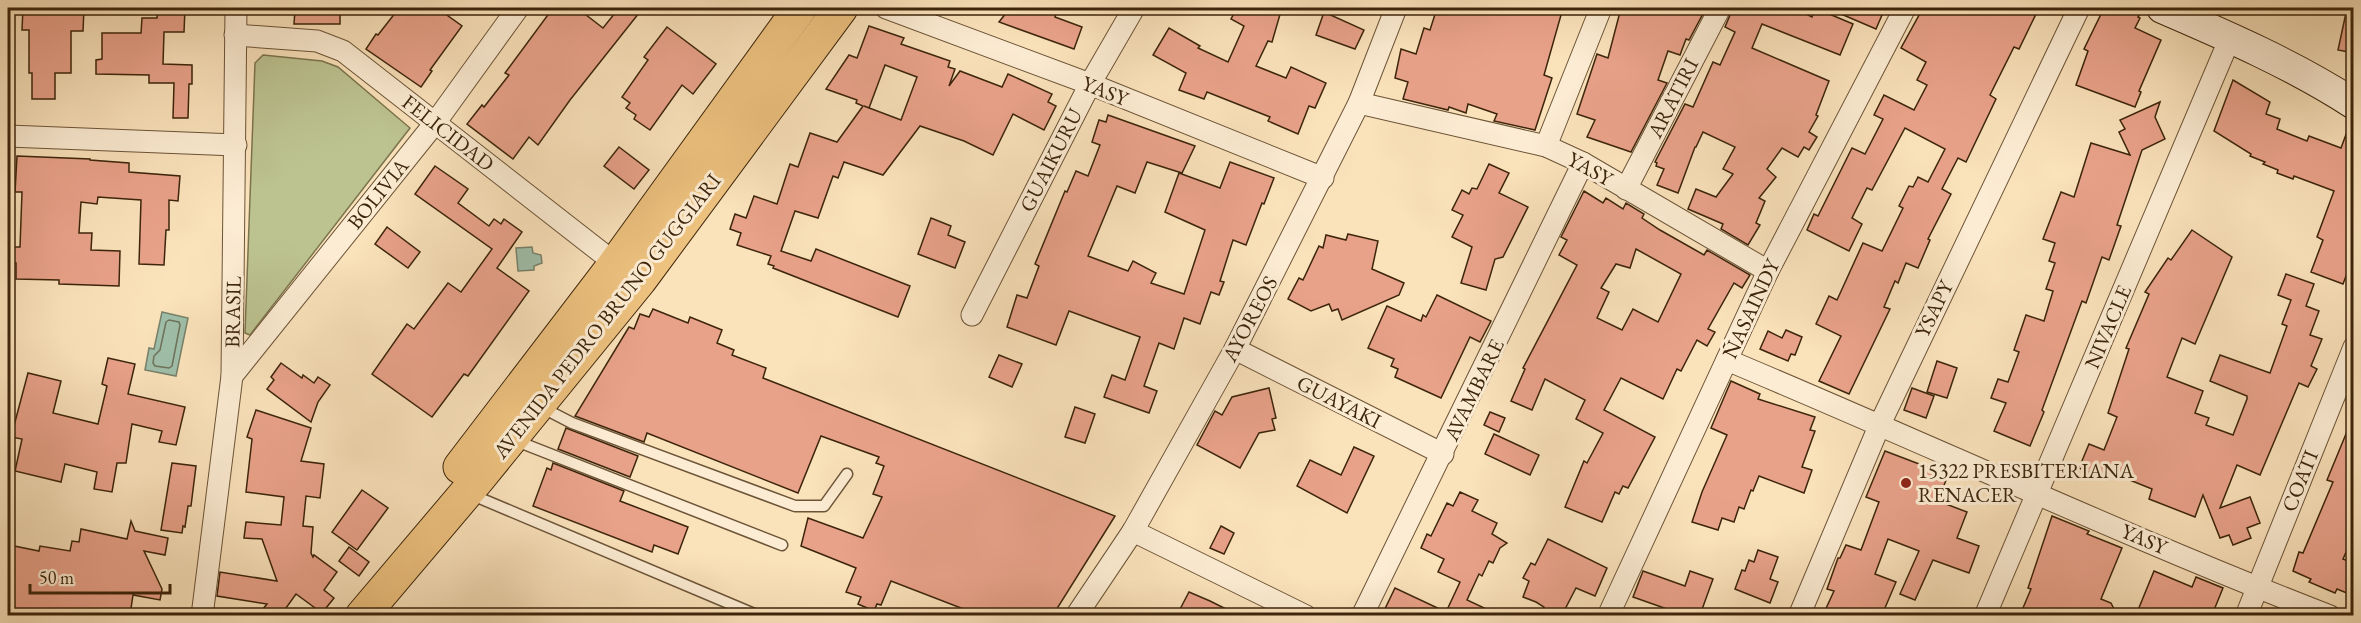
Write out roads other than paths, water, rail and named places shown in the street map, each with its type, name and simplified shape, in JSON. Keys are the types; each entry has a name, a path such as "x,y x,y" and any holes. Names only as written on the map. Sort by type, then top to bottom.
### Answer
{"main road":[{"name":"AVENIDA PEDRO BRUNO GUGGIARI","path":"361,615 467,493 538,405 800,8"},
{"name":"AVENIDA PEDRO BRUNO GUGGIARI","path":"361,615 427,510 627,272 841,8"},
{"path":"2162,8 2230,38 2354,104"}],"street":[{"name":"BRASIL","path":"202,615 232,376 236,8"},
{"name":"BOLIVIA","path":"232,376 435,123 518,8"},
{"name":"YASY","path":"886,8 1090,84 1323,178"},
{"name":"GUAIKURU","path":"972,315 1090,84 1134,8"},
{"name":"AYOREOS","path":"1076,615 1133,531 1235,349 1359,103 1396,8"},
{"path":"1546,146 1601,8"},
{"name":"ARATIRI","path":"1626,189 1720,8"},
{"name":"ÑASAINDY","path":"1608,615 1768,271 1905,8"},
{"name":"YSAPY","path":"1799,615 1880,424 2079,8"},
{"name":"FELICIDAD","path":"236,35 317,40 343,51 627,272"},
{"name":"NIVACLE","path":"1985,615 2230,38"},
{"name":"YASY","path":"1359,103 1546,146 1583,163 1768,271"},
{"path":"8,136 236,145"},
{"name":"AVAMBARE","path":"1362,615 1443,454 1583,163"},
{"name":"COATI","path":"2246,615 2354,347"},
{"name":"GUAYAKI","path":"1235,349 1443,454"},
{"name":"YASY","path":"1726,360 2257,587 2330,615"},
{"path":"1133,531 1306,615"}],"lane":[{"path":"538,405 572,423 795,506 824,506 847,474"},
{"path":"511,439 782,545"},
{"path":"467,493 759,615"}],"water":[{"path":"532,247 533,253 541,255 542,263 534,266 534,270 518,271 516,248"},
{"path":"162,312 188,318 176,376 145,370 149,348 154,349"}],"place":[{"name":"15322 PRESBITERIANA RENACER","path":"1906,483"}]}
